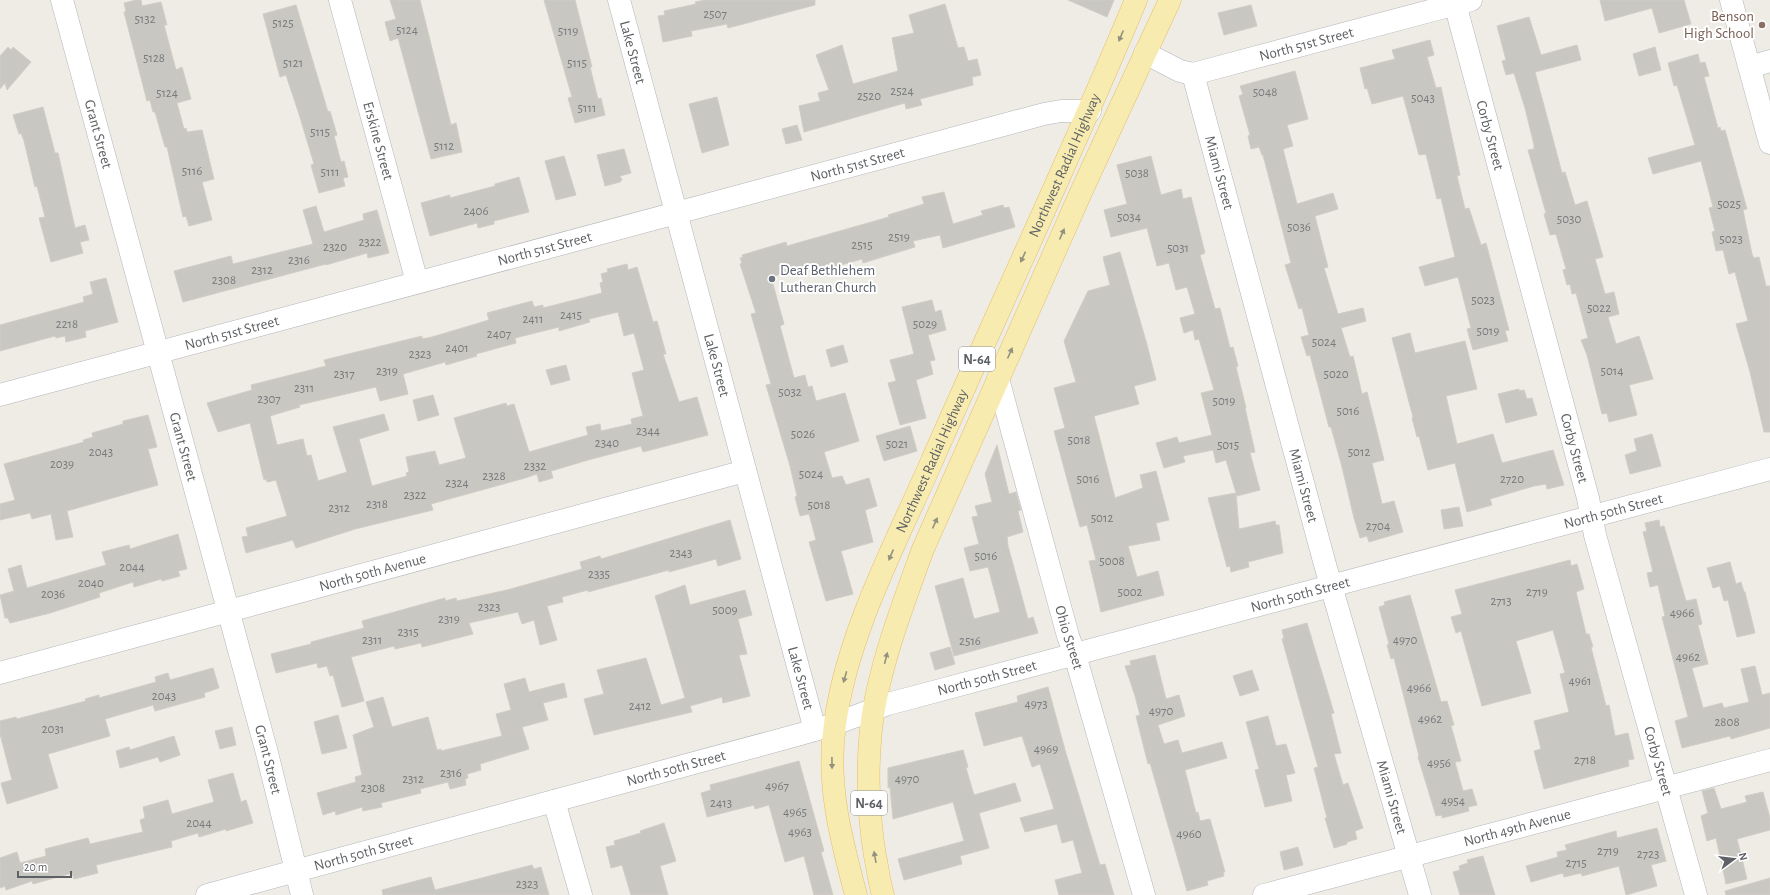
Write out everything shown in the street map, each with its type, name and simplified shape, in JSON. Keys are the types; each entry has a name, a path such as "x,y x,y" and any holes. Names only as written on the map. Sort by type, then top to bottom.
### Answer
{"main road":[{"name":"Northwest Radial Highway","path":"856,895 834,801 832,762 825,727 842,687 854,647 871,601 987,336 1090,111 1136,0"},
{"name":"Northwest Radial Highway","path":"882,895 870,812 870,741 874,710 887,654 923,549 1079,197 1170,0"}],"street":[{"name":"Grant Street","path":"62,0 228,612 297,871 302,895"},
{"name":"Erskine Street","path":"340,0 417,282"},
{"name":"Lake Street","path":"619,0 745,471 825,727"},
{"path":"1731,0 1760,64 1770,143"},
{"name":"North 51st Street","path":"1193,74 1460,1"},
{"name":"Corby Street","path":"1460,1 1588,498 1594,536 1696,895"},
{"path":"1146,53 1180,71 1193,74"},
{"name":"Miami Street","path":"1193,74 1332,586 1420,895"},
{"name":"North 51st Street","path":"0,395 1044,114 1090,111"},
{"name":"Ohio Street","path":"998,379 1066,628 1075,654 1144,895"},
{"name":"North 50th Street","path":"208,895 825,727 888,704 1770,469"},
{"name":"North 50th Avenue","path":"0,673 745,471"},
{"name":"North 49th Avenue","path":"1264,895 1770,760"},
{"path":"554,800 581,895"}],"building":[{"path":"141,0 142,6 161,2 167,25 164,25 176,70 182,67 191,99 177,103 184,129 186,128 187,132 202,130 214,179 202,182 212,220 189,226 186,216 183,217 167,147 165,147 150,100 147,101 124,12 126,11 124,3"},
{"path":"390,0 420,0 451,125 456,123 462,152 431,159 398,38 390,41 385,22 396,19"},
{"path":"544,0 575,0 592,67 590,67 598,99 601,98 605,115 575,123 568,98 572,97"},
{"path":"705,0 815,0 815,5 728,28 727,24 691,31 692,36 663,42 658,16 665,15 664,11 696,4 695,2"},
{"path":"1068,0 1114,0 1107,17"},
{"path":"1600,0 1684,0 1691,24 1659,33 1652,8 1605,21"},
{"path":"945,4 958,48 964,47 968,61 977,59 981,75 972,77 973,85 920,99 922,105 906,109 905,103 804,132 799,106 820,101 818,93 829,90 816,55 842,45 853,84 898,71 892,38 914,33 909,15"},
{"path":"296,5 328,112 330,111 337,135 334,136 341,162 344,161 348,177 343,178 345,186 319,193 311,165 314,164 299,114 286,75 280,77 263,14"},
{"path":"1251,5 1257,26 1224,35 1218,13"},
{"path":"1529,17 1541,55 1577,45 1581,60 1535,72 1562,173 1565,172 1575,205 1587,201 1603,257 1595,259 1605,294 1614,292 1619,314 1608,317 1616,344 1639,336 1653,379 1629,385 1637,415 1609,422 1607,413 1602,414 1587,355 1581,340 1588,338 1576,293 1572,294 1570,284 1567,285 1563,270 1566,269 1556,234 1550,235 1544,214 1546,213 1528,150 1534,149 1534,145 1525,108 1514,73 1506,75 1502,61 1506,60 1497,26"},
{"path":"1430,40 1434,55 1427,57 1436,88 1441,87 1460,175 1457,176 1465,209 1469,208 1481,245 1486,243 1509,330 1505,331 1508,341 1473,350 1467,329 1471,328 1458,277 1425,286 1419,267 1455,257 1441,198 1437,199 1426,154 1419,155 1403,96 1372,104 1367,88 1365,89 1360,68 1395,59 1392,50"},
{"path":"8,47 11,50 13,47 31,62 7,90 5,83 0,89 0,56"},
{"path":"1655,47 1661,70 1639,76 1633,54"},
{"path":"1698,54 1700,63 1705,62 1709,76 1704,77 1718,128 1720,127 1721,131 1725,130 1747,209 1743,210 1752,254 1754,258 1759,257 1766,286 1770,286 1770,432 1764,432 1750,372 1736,324 1748,321 1735,272 1729,274 1723,250 1716,251 1712,232 1715,231 1709,208 1713,207 1701,161 1653,174 1648,158 1695,145 1677,85 1674,86 1668,63"},
{"path":"1295,71 1308,119 1287,125 1293,146 1283,149 1297,204 1333,193 1338,209 1315,216 1328,267 1324,268 1338,314 1363,308 1366,321 1341,328 1350,357 1353,356 1362,394 1367,392 1384,460 1372,463 1382,504 1394,501 1403,532 1369,542 1367,536 1360,538 1342,467 1331,427 1329,427 1310,355 1307,356 1301,337 1309,335 1302,308 1299,309 1285,265 1291,263 1263,155 1259,147 1251,149 1248,136 1250,135 1239,96 1243,94 1240,86"},
{"path":"717,97 729,145 702,153 689,104"},
{"path":"43,107 55,153 58,153 75,228 85,225 89,240 80,242 83,253 51,262 39,218 45,217 37,186 35,187 24,141 21,133 19,134 13,115"},
{"path":"797,125 802,140 786,144 782,129"},
{"path":"624,149 631,173 620,176 622,180 620,182 605,186 597,155"},
{"path":"564,156 576,195 556,200 545,161"},
{"path":"1151,156 1161,195 1181,189 1183,199 1191,197 1205,253 1200,255 1215,309 1220,308 1230,348 1233,347 1238,366 1236,367 1255,452 1250,453 1260,490 1237,496 1226,460 1216,463 1213,450 1183,456 1185,462 1164,468 1156,443 1177,437 1179,443 1212,435 1201,393 1214,390 1199,339 1195,340 1193,330 1184,333 1180,318 1195,314 1187,287 1176,290 1169,263 1157,266 1147,228 1111,237 1104,210 1127,204 1117,165"},
{"path":"519,177 529,212 494,221 494,224 478,228 477,223 430,236 421,203 450,195 450,198 495,186 495,184"},
{"path":"944,192 953,224 983,215 981,211 1003,205 1004,208 1009,207 1015,227 943,248 940,235 913,241 915,247 863,263 862,259 813,273 811,265 771,277 784,324 780,326 794,378 805,375 808,387 812,386 816,401 845,393 859,441 824,452 832,478 842,476 846,485 869,478 877,506 865,510 873,542 841,551 853,594 826,601 809,542 816,540 809,514 800,516 790,466 766,385 771,384 751,314 756,313 740,264 742,263 740,258 743,257 742,255 786,242 787,246 889,217 888,215 924,204 922,197"},
{"path":"316,206 324,232 364,220 363,214 377,210 389,253 368,258 367,253 183,302 174,271 231,256 233,264 313,244 303,210"},
{"path":"1120,252 1156,380 1134,386 1139,404 1094,416 1115,498 1143,488 1140,475 1156,471 1169,520 1156,523 1160,540 1128,546 1137,577 1158,571 1164,595 1101,612 1089,561 1096,560 1087,525 1080,527 1054,431 1065,428 1054,388 1076,382 1064,341 1088,291 1110,285 1103,257"},
{"path":"627,264 628,270 637,267 653,322 657,321 666,354 663,354 679,402 697,397 708,435 643,452 641,446 588,460 551,471 553,478 539,482 537,474 431,504 433,510 355,529 296,548 293,540 246,553 242,537 248,536 246,528 287,516 276,480 267,482 266,479 264,480 250,423 218,432 207,403 252,390 251,385 326,366 324,360 422,336 422,339 432,337 489,320 487,313 532,301 534,307 543,305 543,308 602,293 600,283 603,282 601,274 608,272 607,269","holes":["618,312 624,336 634,333 644,370 632,373 643,416 631,419 632,424 601,431 600,424 586,427 588,435 529,452 514,404 507,406 506,403 454,418 466,458 439,465 435,451 406,457 409,472 406,473 407,476 372,486 359,439 389,430 384,414 333,427 347,472 318,481 311,455 307,456 303,439 277,445 270,416 300,407 299,405 376,387 380,401 408,394 403,374 445,362 446,365 477,356 476,354 516,343 515,338 559,327 559,331 590,322 589,319"]},
{"path":"106,278 118,322 85,331 86,337 66,342 65,336 56,338 55,336 0,351 0,325 84,302 83,297 93,294 90,282"},
{"path":"932,300 935,312 941,310 946,330 928,335 935,360 930,361 933,374 916,380 926,418 900,425 888,383 896,381 890,360 914,354 902,307"},
{"path":"1410,333 1415,353 1465,341 1477,389 1446,396 1457,444 1493,434 1502,463 1553,450 1564,485 1547,489 1546,484 1534,486 1490,499 1492,505 1467,512 1455,463 1428,470 1419,436 1417,437 1392,338"},
{"path":"843,345 848,362 831,367 826,350"},
{"path":"566,365 570,380 551,385 546,370"},
{"path":"1519,389 1519,391 1524,390 1527,399 1532,398 1537,415 1506,423 1498,394"},
{"path":"433,395 439,415 418,421 413,400"},
{"path":"148,415 157,447 148,449 158,485 67,511 73,537 56,540 51,514 32,519 30,513 0,520 0,504 15,500 4,464 84,442 83,440 93,437 92,433 123,424 123,421"},
{"path":"910,426 917,451 884,461 876,436"},
{"path":"1652,434 1661,466 1630,474 1625,455 1637,451 1634,439"},
{"path":"997,445 1009,494 1016,492 1021,510 1018,511 1023,532 1007,537 1008,546 1028,619 1033,617 1038,633 954,656 935,586 963,578 974,619 1000,612 988,567 970,571 964,548 979,544 972,517 978,516 975,506 992,502 985,474"},
{"path":"1236,493 1239,529 1275,521 1276,525 1279,525 1283,553 1248,562 1249,567 1231,572 1230,566 1227,567 1208,498"},
{"path":"1459,507 1463,526 1444,529 1441,510"},
{"path":"730,520 741,559 718,566 716,559 588,592 588,590 562,597 563,602 547,606 557,640 540,645 534,620 522,624 518,612 469,623 473,634 422,647 421,643 395,649 394,646 351,657 364,701 342,707 333,675 330,676 327,666 318,668 317,663 276,673 271,654 364,628 362,621 445,598 445,601 456,598 457,601 507,590 582,569 580,562 600,556 601,559"},
{"path":"1659,520 1660,527 1664,526 1686,601 1696,599 1702,624 1698,625 1708,664 1692,668 1703,708 1722,703 1724,708 1749,702 1741,669 1755,666 1762,695 1770,693 1770,728 1731,739 1730,736 1682,748 1675,721 1688,717 1662,617 1665,616 1658,585 1650,587 1647,573 1653,572 1643,532 1647,531 1645,523"},
{"path":"178,534 187,569 178,571 180,576 162,581 161,579 134,587 133,582 99,593 100,597 50,613 10,623 8,618 5,618 0,595 14,591 8,569 21,565 27,588 106,565 102,552 129,545 130,549"},
{"path":"1570,560 1571,566 1577,564 1584,589 1576,592 1586,634 1589,634 1593,647 1591,647 1606,706 1609,705 1615,736 1628,733 1634,759 1628,760 1629,766 1544,789 1534,751 1541,749 1534,721 1569,712 1560,674 1565,673 1553,630 1516,641 1531,693 1482,706 1461,631 1456,633 1451,617 1462,614 1455,590"},
{"path":"1730,562 1736,584 1741,582 1745,592 1755,633 1737,637 1728,600 1724,601 1720,586 1713,588 1707,568"},
{"path":"685,585 690,605 745,590 752,615 738,619 747,654 739,655 750,696 723,703 722,697 690,706 692,712 594,735 584,699 604,694 597,670 646,658 661,705 685,698 655,596"},
{"path":"1410,595 1441,702 1447,701 1454,725 1451,726 1461,761 1455,762 1463,791 1472,789 1477,805 1468,807 1469,811 1442,818 1442,815 1436,816 1418,757 1419,756 1394,658 1391,659 1387,645 1389,644 1379,607 1385,605 1384,602"},
{"path":"1307,623 1334,713 1331,714 1341,753 1334,754 1343,785 1348,783 1363,828 1355,831 1357,839 1334,848 1325,818 1327,818 1314,768 1318,767 1282,639 1284,638 1282,630"},
{"path":"950,647 955,664 935,670 930,653"},
{"path":"1155,655 1166,699 1179,695 1185,716 1158,725 1164,744 1178,740 1182,753 1222,742 1227,758 1185,770 1196,813 1198,812 1200,821 1210,819 1225,872 1223,872 1224,876 1207,881 1208,885 1187,891 1150,763 1148,764 1136,716 1140,715 1125,666 1131,665 1130,661"},
{"path":"213,668 219,688 204,693 205,697 155,711 153,705 105,719 110,736 48,754 58,788 7,804 1,783 12,780 0,734 0,721 16,717 17,719 86,701 85,699 99,695 99,698 156,682 155,677 168,673 170,680"},
{"path":"1252,670 1259,690 1240,696 1233,676"},
{"path":"525,678 529,692 564,683 567,697 543,703 548,720 522,727 529,749 480,764 481,770 467,774 468,778 465,779 466,785 450,789 448,782 420,789 421,793 381,803 382,807 363,811 362,807 336,815 335,811 323,815 317,793 356,782 355,777 362,775 353,735 374,727 366,702 383,697 392,727 428,717 437,750 441,749 441,751 502,736 496,714 511,710 504,684"},
{"path":"1048,687 1065,750 1100,865 1105,864 1114,895 1059,895 1055,880 1082,873 1073,840 1062,843 1057,824 1025,832 1020,818 1054,809 1040,764 1032,767 1022,736 984,746 975,713 1018,702 1017,696"},
{"path":"338,715 347,748 322,754 314,722"},
{"path":"1268,716 1276,746 1286,744 1295,773 1286,775 1292,801 1265,807 1255,770 1259,769 1246,722"},
{"path":"232,727 236,745 220,749 215,731"},
{"path":"174,736 180,755 160,762 158,757 120,768 116,751 129,747 130,750"},
{"path":"963,750 968,767 966,768 974,795 1015,783 1021,801 979,813 989,848 960,856 962,864 904,880 898,859 964,841 953,802 893,819 890,787 888,788 888,768"},
{"path":"799,761 824,851 821,852 833,895 814,895 804,856 785,862 769,805 755,809 754,805 707,817 701,793 711,790 710,785"},
{"path":"233,773 241,802 246,800 253,823 199,837 198,833 171,841 172,847 96,865 98,873 74,879 72,873 33,884 32,881 6,890 5,886 0,888 0,858 17,852 20,863 46,856 45,849 88,838 90,844 143,832 140,820 145,818 143,807 168,800 172,814 214,802 208,780"},
{"path":"1714,788 1721,809 1747,802 1745,796 1763,792 1770,818 1770,830 1737,839 1747,879 1726,884 1716,838 1707,841 1701,816 1708,813 1702,791"},
{"path":"664,823 676,861 660,866 668,895 631,895 622,865 611,868 606,847 615,845 614,841 641,833 640,831"},
{"path":"1657,828 1666,861 1651,865 1657,886 1626,895 1619,866 1582,876 1581,873 1564,877 1563,873 1531,882 1526,866 1558,857 1557,852 1567,850 1565,845 1616,831 1617,838"},
{"path":"1298,847 1303,865 1284,870 1280,852"},
{"path":"1483,856 1495,895 1460,895 1453,872 1460,870 1459,866 1468,863 1467,860"},
{"path":"532,865 534,869 541,867 549,895 383,895 382,890 431,877 435,890"},
{"path":"1770,878 1770,895 1726,895 1725,891"}],"place":[{"name":"Benson High School","path":"1762,25"},
{"name":"Deaf Bethlehem Lutheran Church","path":"772,279"}]}
